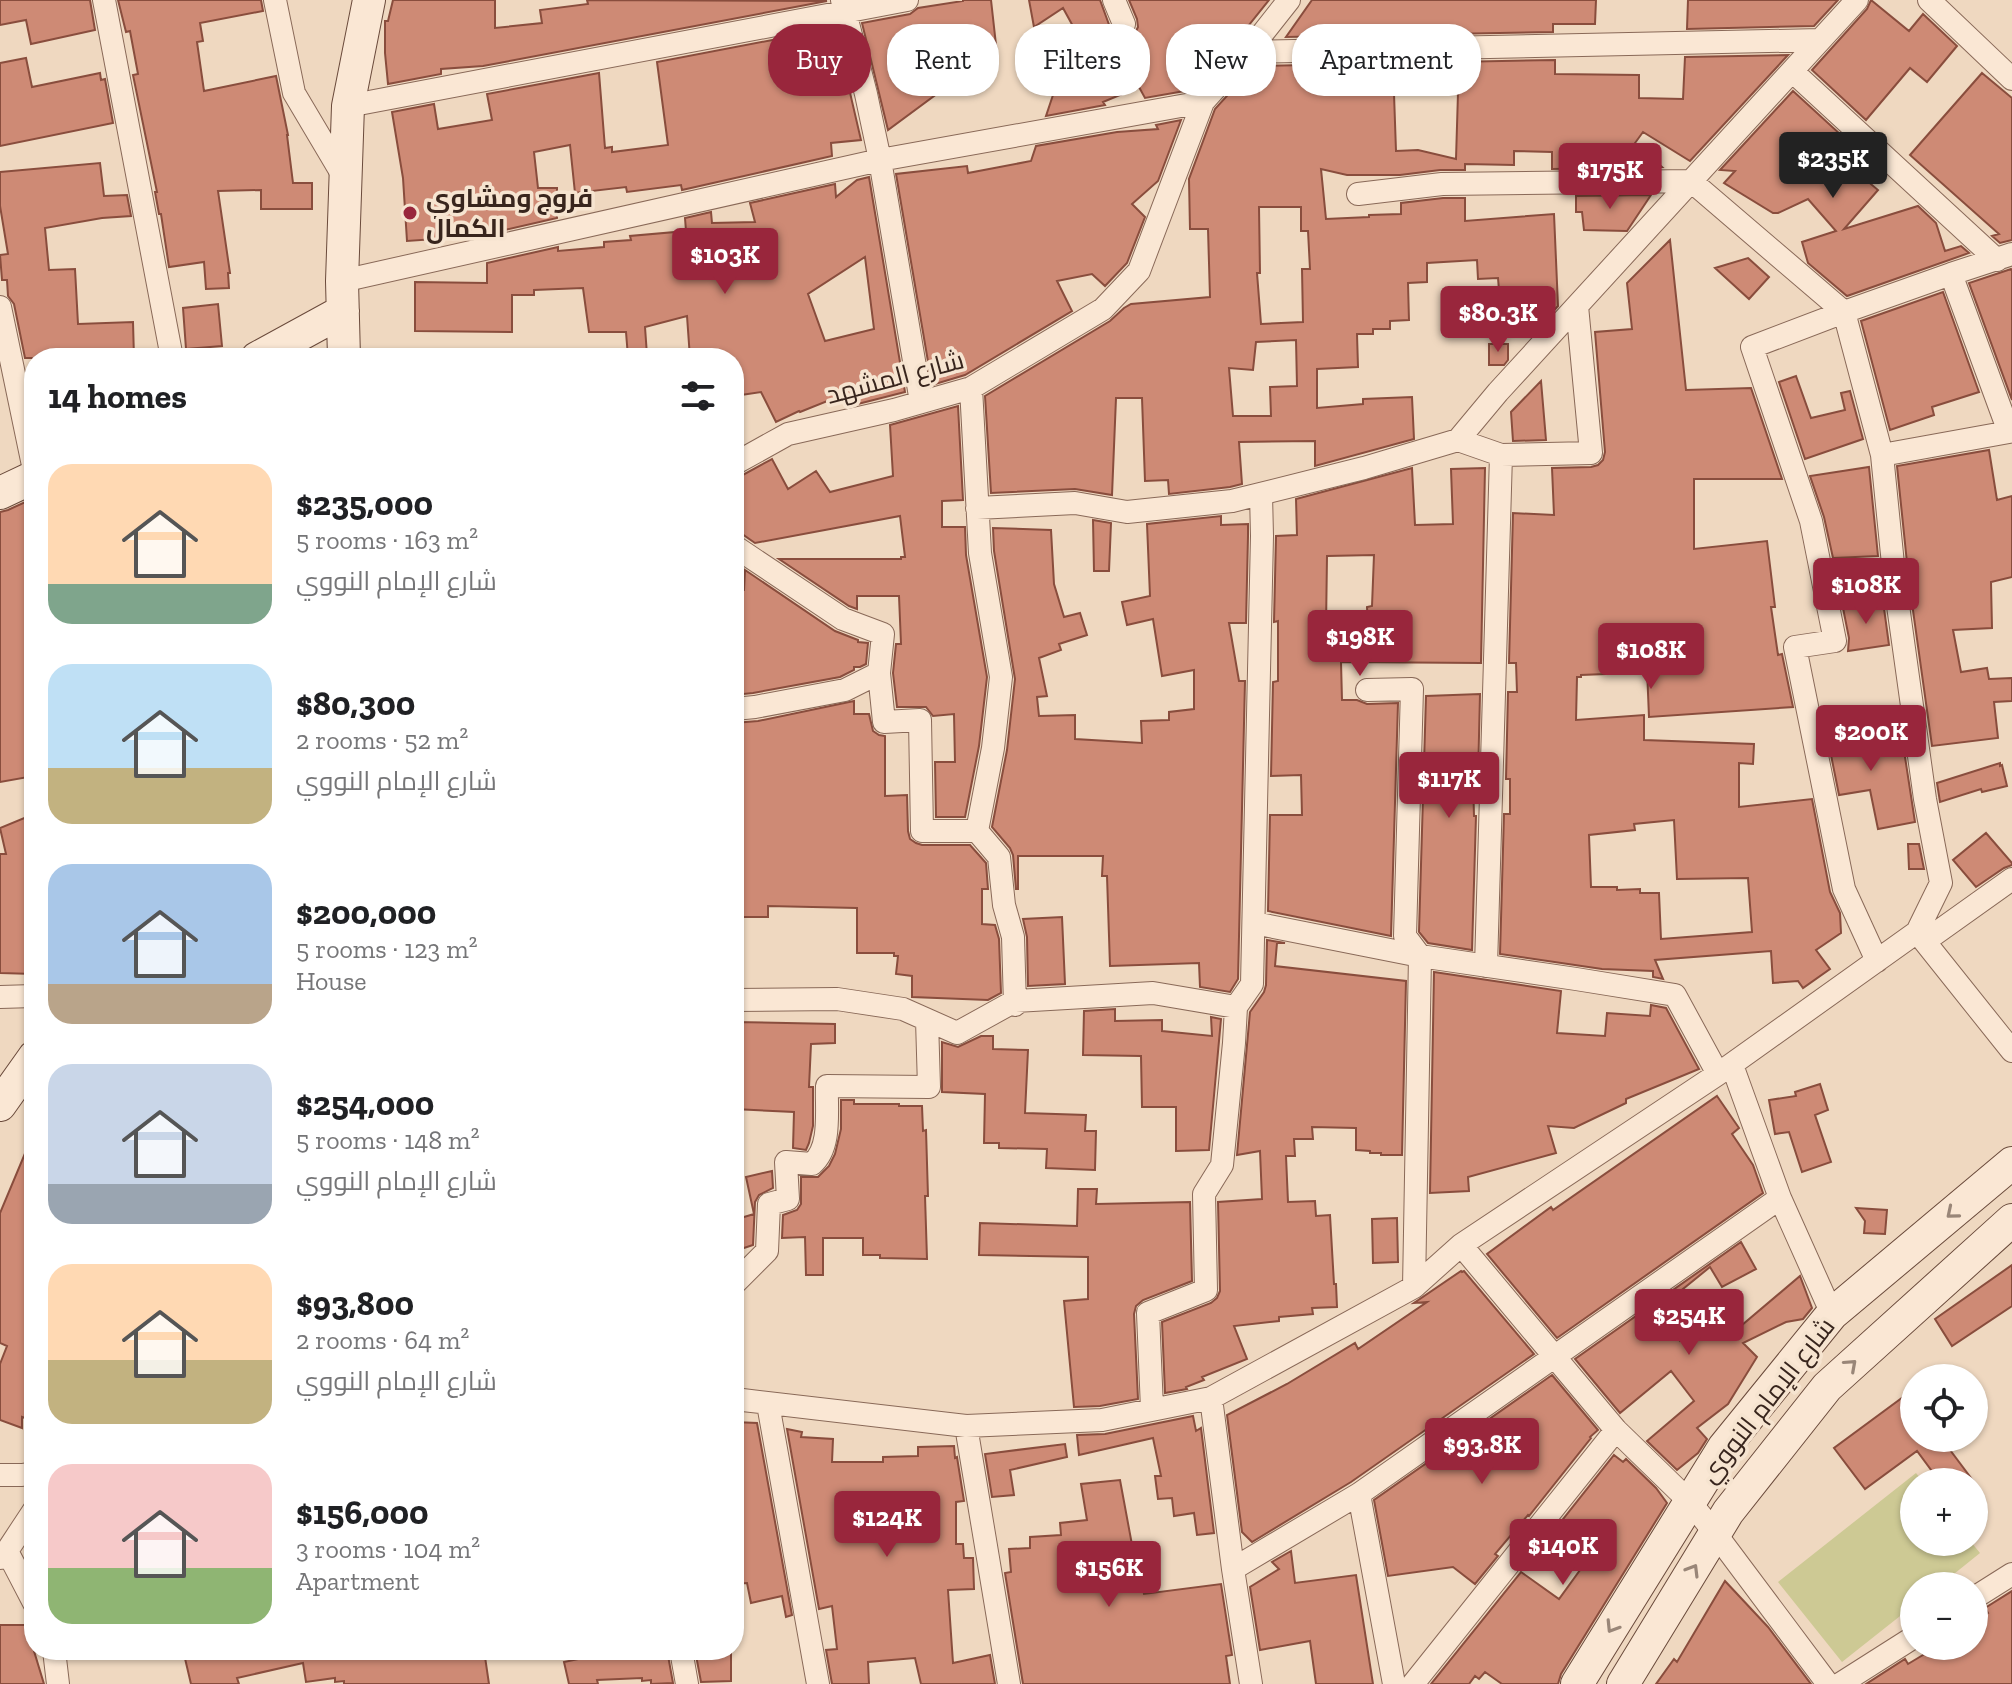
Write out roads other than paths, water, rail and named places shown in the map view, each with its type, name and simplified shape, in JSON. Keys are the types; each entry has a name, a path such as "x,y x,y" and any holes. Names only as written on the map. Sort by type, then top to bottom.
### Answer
{"street":[{"path":"104,0 170,348"},
{"path":"275,0 294,93 345,179"},
{"path":"344,348 342,296 348,106 369,0"},
{"path":"348,106 843,6 907,0"},
{"path":"1114,0 1124,24"},
{"path":"1270,24 1289,0"},
{"path":"977,508 1075,503 1127,512 1232,501 1364,468 1458,440 1498,392 1857,0"},
{"path":"1929,0 2012,79"},
{"path":"843,6 880,160 921,402"},
{"path":"1276,51 1820,40"},
{"path":"1792,71 2005,257"},
{"path":"271,348 342,296 880,160 1203,102 1208,96"},
{"name":"شارع المشهد","path":"744,458 788,434 971,388 1103,309 1139,271 1203,102"},
{"path":"1358,194 1442,184 1691,181 1844,312 1882,455 1895,584 1925,799 1941,883 1921,937"},
{"path":"1877,961 1844,889 1795,647 1835,641 1811,521 1752,347 2005,257"},
{"path":"1882,455 2009,432 1951,274"},
{"path":"1458,440 1501,455 1591,453 1577,306"},
{"path":"0,307 24,422"},
{"path":"971,388 980,553 1001,677 993,748 977,831"},
{"path":"1486,966 1501,455"},
{"path":"0,493 24,482"},
{"path":"1152,1409 1148,1313 1206,1290 1204,1194 1222,1165 1236,1007 1252,984 1261,494"},
{"path":"744,553 843,619 883,634 879,673 884,722 920,720 922,831 977,831 999,857 1004,905 1013,937 1015,1003"},
{"path":"744,708 845,690 879,673"},
{"path":"1367,690 1412,689 1405,936 1420,956 1414,1287"},
{"path":"744,1400 966,1426 1102,1420 1211,1398 1414,1287 1461,1245 1725,1070 1877,961 2012,879"},
{"path":"1254,923 1420,956 1675,995 1725,1070 1832,1314"},
{"path":"1921,937 2012,1051"},
{"path":"744,1000 837,999 903,1009 957,1033 1015,1003 1153,993 1236,1007"},
{"path":"0,997 24,996"},
{"path":"744,1274 767,1251 769,1204 788,1199 786,1162 812,1164 820,1157 824,1144 827,1086 929,1087 927,1020"},
{"path":"0,1105 24,1071"},
{"name":"شارع الإمام النووي","path":"1577,1684 1724,1447 1832,1314 2012,1163"},
{"path":"1233,1569 1359,1494 1780,1198"},
{"path":"1623,1684 1728,1512 1827,1387 2012,1220"},
{"path":"1461,1245 1616,1430 1690,1502 1828,1684"},
{"path":"1211,1398 1251,1684"},
{"path":"768,1404 818,1684"},
{"path":"966,1426 1009,1684"},
{"path":"1413,1684 1616,1430"},
{"path":"0,1475 24,1475"},
{"path":"1359,1494 1394,1684"},
{"path":"24,1525 4,1555 24,1587"},
{"path":"1988,1589 2012,1574"},
{"path":"1840,1684 1900,1646"},
{"path":"55,1660 58,1684"},
{"path":"683,1660 687,1684"}],"place":[{"name":"فروج ومشاوي الكمال","path":"410,213"}]}
